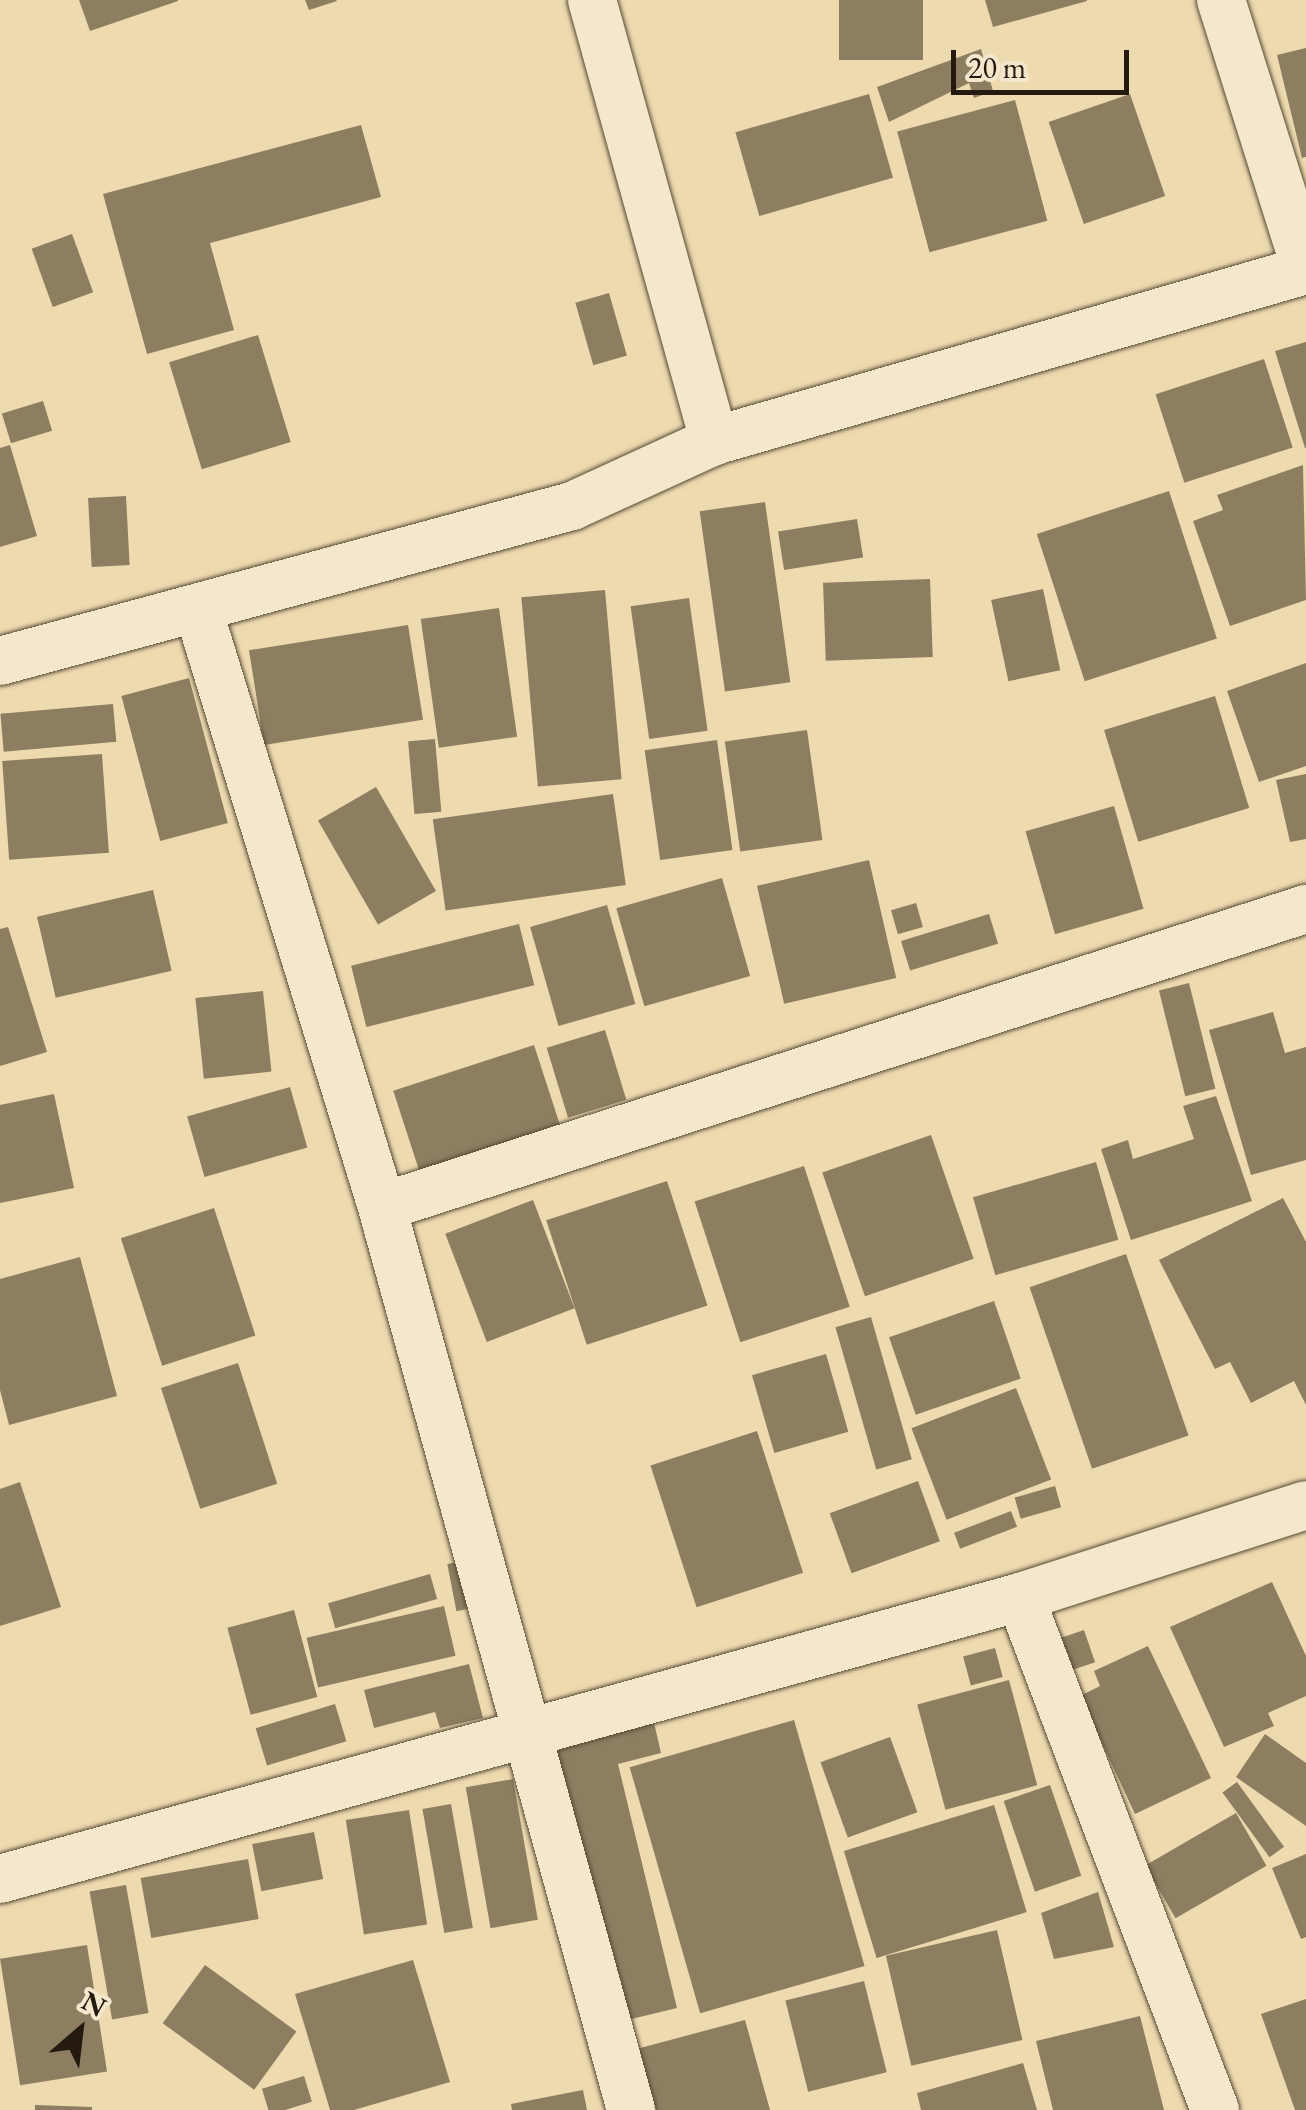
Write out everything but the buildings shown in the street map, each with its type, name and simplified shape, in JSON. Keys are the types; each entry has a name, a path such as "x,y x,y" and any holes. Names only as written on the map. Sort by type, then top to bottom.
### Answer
{"street":[{"path":"592,0 714,441"},
{"path":"0,661 572,506 714,441 1306,269 1221,0"},
{"path":"198,608 382,1207 531,1732 631,2110"},
{"path":"382,1207 1306,909"},
{"path":"0,1879 1020,1598 1306,1505"},
{"path":"1020,1598 1216,2110"}]}
